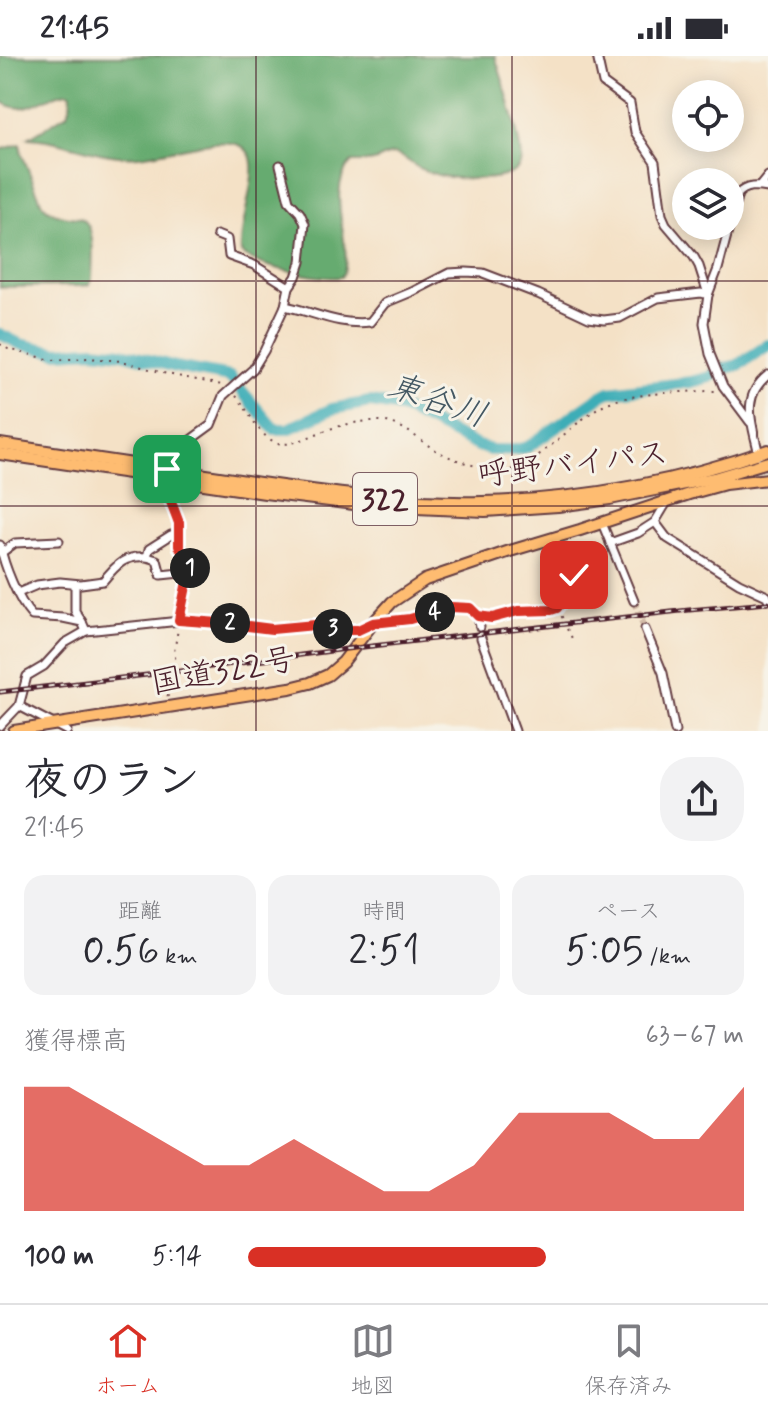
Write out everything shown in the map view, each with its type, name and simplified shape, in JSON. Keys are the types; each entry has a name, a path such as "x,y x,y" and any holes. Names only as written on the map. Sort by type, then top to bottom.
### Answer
{"highway":[{"name":"呼野バイパス","path":"0,444 265,493 370,506 485,511 558,506 669,488 763,458"},
{"name":"呼野バイパス","path":"0,454 166,473"},
{"name":"国道322号","path":"14,731 310,683 328,675 343,662 392,602 425,580 725,484 768,479"}],"street":[{"path":"597,56 603,83 630,103 635,132 655,162 662,215 694,257 708,295"},
{"path":"179,620 190,567 179,546 179,523 165,486 166,473 185,444 211,425 228,389 253,369 296,277 301,262 305,224 289,201 280,165"},
{"path":"763,458 750,422 725,389 710,354 704,323 708,295 738,194 747,187 764,187 768,176"},
{"path":"217,235 227,239 229,256 254,265 289,287"},
{"path":"285,306 333,321 370,322 385,303 449,273 466,272 483,273 596,320 620,318 658,298 701,293 708,295"},
{"path":"750,422 753,393 768,375"},
{"path":"610,543 638,533 655,522 668,501"},
{"path":"655,522 667,538 768,599"},
{"path":"602,523 634,601"},
{"path":"147,557 149,549 171,535 179,534"},
{"path":"59,541 15,543 1,549 18,593 32,616 82,622"},
{"path":"18,593 37,585 103,581 116,565 133,556 157,560 161,575 180,573 187,582"},
{"path":"75,584 75,611 86,631"},
{"path":"0,726 19,706 27,676 44,666 65,643 86,631 179,620 272,629 315,625 337,630 358,630 373,623 410,619 451,607 470,608 478,616 480,627"},
{"path":"645,629 663,673 675,731"},
{"path":"481,638 515,731"},
{"path":"19,706 67,731"}],"path":[{"path":"0,344 51,360 89,358 121,361 222,385 239,397 258,428 275,442 291,443 330,429 387,421 401,426 441,453 467,463 510,470 538,455 605,404 625,398 725,389"},
{"path":"478,616 492,618 518,611 557,608 574,575 592,551 610,543"},
{"path":"557,608 563,619"},
{"path":"169,706 167,693 176,662 174,652 179,620"},
{"path":"567,629 573,640"}],"green space":[{"path":"0,56 495,56 516,128 520,164 515,171 506,175 469,179 427,172 394,154 371,162 352,162 343,174 340,189 339,205 346,253 341,277 289,271 260,263 241,253 252,175 250,155 242,147 212,143 124,156 28,138 67,114 71,94 60,93 26,107 9,106 0,100"},
{"path":"20,144 42,204 54,213 81,218 87,223 93,247 92,280 88,285 0,287 0,150"}],"waterway":[{"name":"東谷川","path":"0,334 20,344 56,352 94,350 122,353 230,377 274,429 288,429 332,409 370,402 408,411 491,450 528,447 609,392 710,377 722,369 738,365 768,345"}],"tunnel":[{"path":"634,601 645,629"}],"railway":[{"path":"0,692 346,649 768,603"}],"route":[{"path":"167,469 165,486 179,523 179,546 190,567 179,620 272,629 315,625 337,630 358,630 373,623 410,619 451,607 470,608 478,616 492,618 518,611 557,608 574,575"}]}
